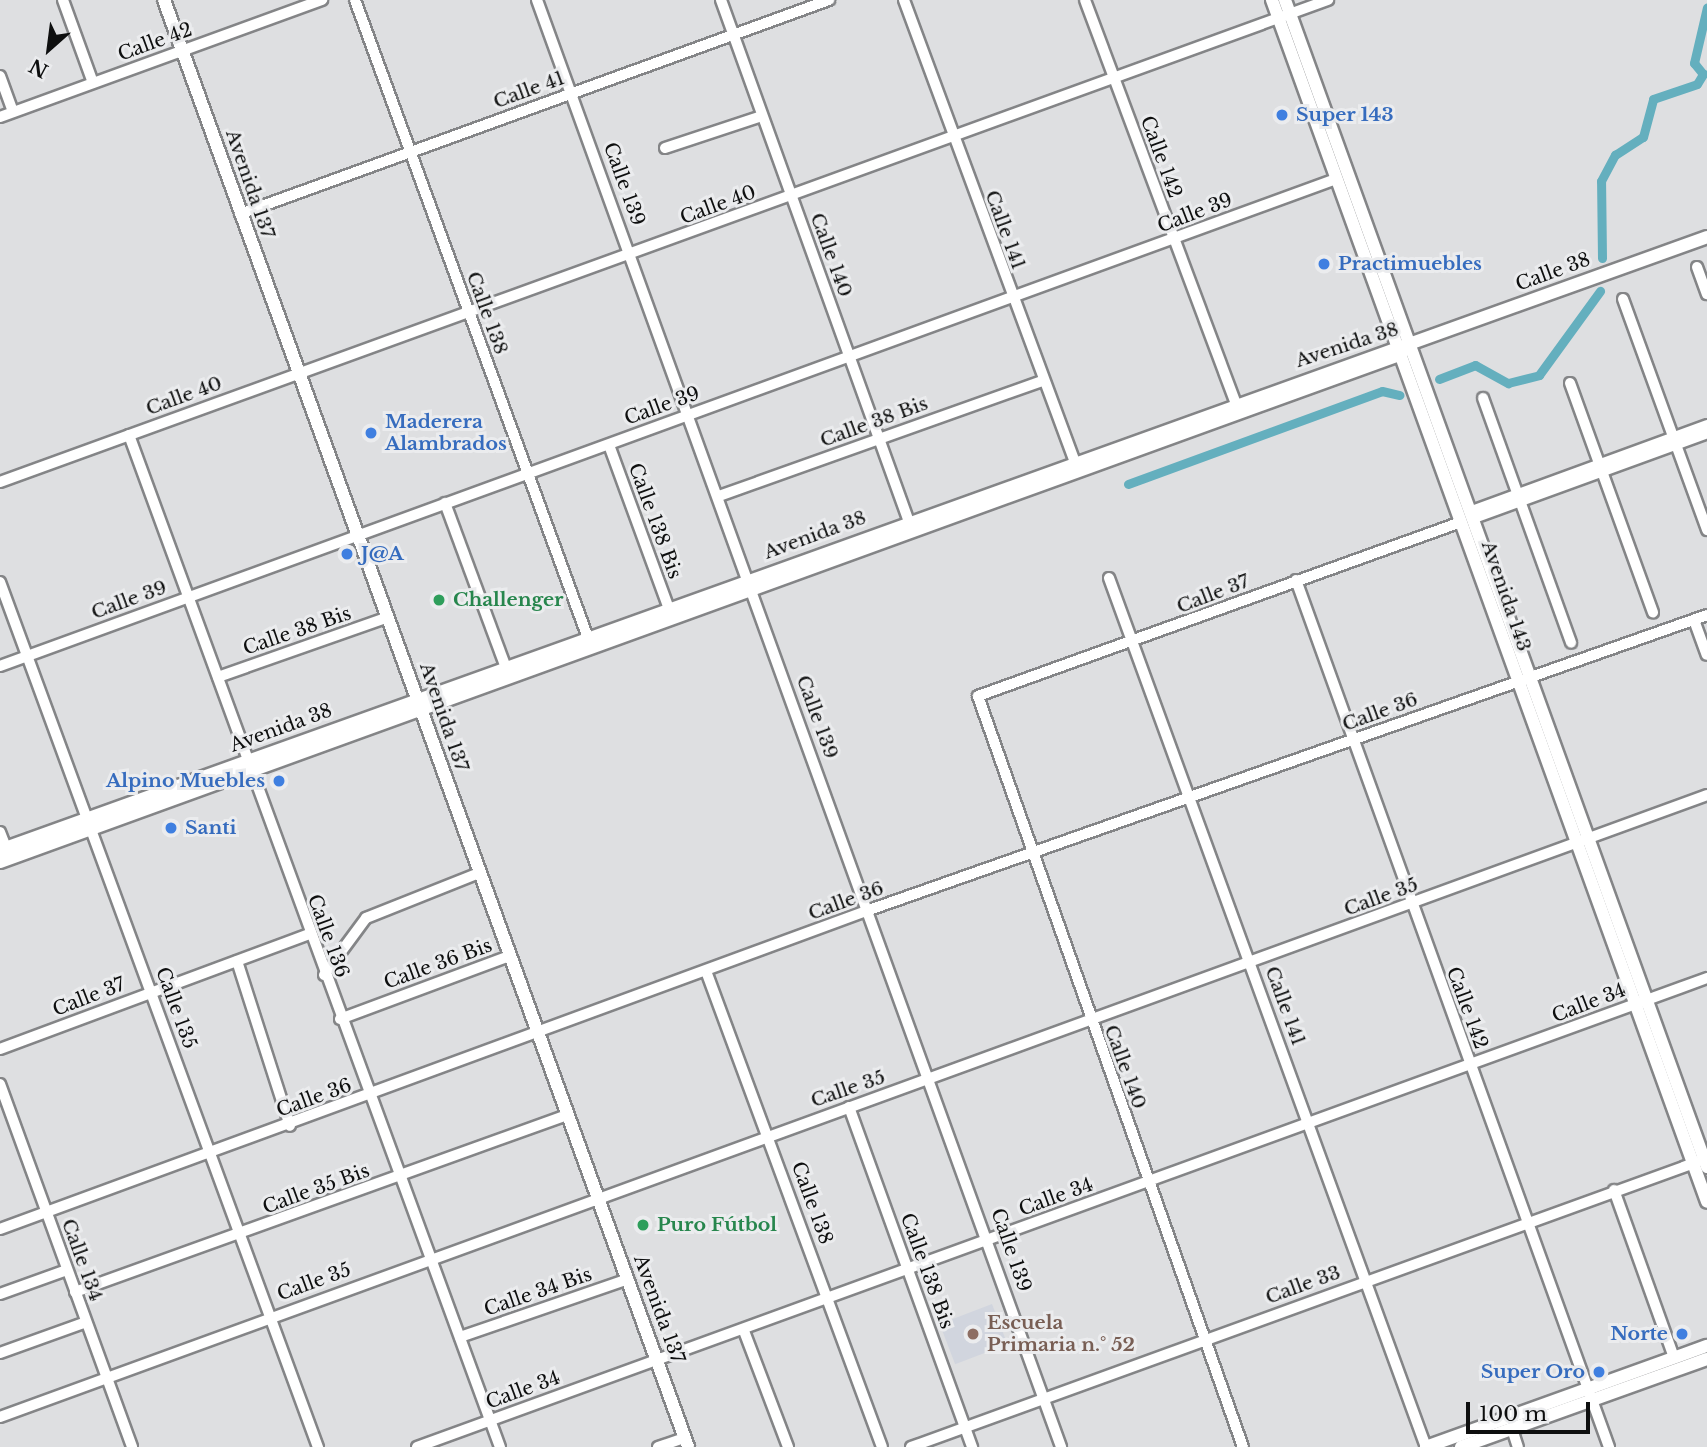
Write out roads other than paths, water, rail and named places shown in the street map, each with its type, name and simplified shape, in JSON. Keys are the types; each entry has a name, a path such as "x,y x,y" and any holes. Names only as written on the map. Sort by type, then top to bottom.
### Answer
{"main road":[{"name":"Avenida 137","path":"164,0 686,1442"},
{"name":"Avenida 143","path":"1272,0 1285,18 1412,343 1649,999 1703,1162 1707,1202"},
{"name":"Avenida 143","path":"1285,0 1285,18 1336,178 1461,522 1514,681 1634,1005 1703,1162"},
{"name":"Calle 38","path":"1412,343 1707,237"},
{"name":"Avenida 38","path":"0,862 249,766 1412,343"},
{"name":"Avenida 38","path":"418,706 506,668 588,638 668,609 750,585 909,522 1076,466 1236,403 1397,350"},
{"name":"Avenida 38","path":"3,849 88,826"},
{"path":"1461,1447 1512,1429 1707,1346"},
{"path":"1426,1447 1707,1359"}],"street":[{"path":"64,0 93,83"},
{"name":"Calle 42","path":"0,117 322,0"},
{"name":"Calle 138","path":"355,0 588,638"},
{"name":"Calle 139","path":"537,0 931,1078 1061,1447"},
{"name":"Calle 140","path":"721,0 909,522"},
{"name":"Calle 41","path":"240,214 829,0"},
{"name":"Calle 141","path":"904,0 1011,298 1076,466"},
{"name":"Calle 142","path":"1085,0 1236,403"},
{"name":"Calle 40","path":"0,482 631,256 1328,0"},
{"path":"0,76 13,112"},
{"path":"665,148 762,116"},
{"name":"Calle 39","path":"0,666 358,533 609,445 1173,240 1336,178"},
{"path":"1697,267 1707,294"},
{"path":"1623,299 1707,530"},
{"name":"Calle 38 Bis","path":"719,496 1042,381"},
{"path":"1570,383 1653,612"},
{"path":"1483,398 1571,643"},
{"path":"1675,441 1707,425"},
{"path":"1473,514 1675,441 1707,433"},
{"name":"Calle 136","path":"129,435 190,596 340,1019 499,1447"},
{"name":"Calle 138 Bis","path":"609,445 668,609"},
{"path":"445,503 506,668"},
{"name":"Calle 37","path":"978,696 1133,643 1296,580 1461,522"},
{"name":"Calle 141","path":"1109,578 1426,1447"},
{"name":"Calle 142","path":"1296,580 1470,1067 1531,1220 1609,1447"},
{"name":"Calle 135","path":"0,582 318,1447"},
{"name":"Calle 36","path":"0,1229 369,1097 869,910 1707,615"},
{"name":"Calle 38 Bis","path":"218,677 388,617"},
{"path":"1694,620 1707,655"},
{"name":"Calle 140","path":"978,696 1089,1020 1243,1447"},
{"name":"Calle 35","path":"0,1417 598,1196 1251,964 1707,795"},
{"path":"0,832 3,849"},
{"path":"324,975 366,918 479,873"},
{"name":"Calle 37","path":"0,1049 309,934"},
{"name":"Calle 36 Bis","path":"340,1019 509,956"},
{"path":"237,961 289,1126"},
{"name":"Calle 138","path":"706,971 769,1135 882,1447"},
{"name":"Calle 34","path":"417,1447 744,1331 1308,1122 1470,1067 1707,978"},
{"name":"Calle 134","path":"0,1084 132,1447"},
{"name":"Calle 138 Bis","path":"849,1107 972,1447"},
{"name":"Calle 35 Bis","path":"75,1292 241,1235 568,1115"},
{"name":"Calle 33","path":"911,1447 1614,1189 1703,1162"},
{"path":"1614,1189 1674,1358"},
{"path":"0,1294 67,1270"},
{"name":"Calle 34 Bis","path":"460,1337 628,1279"},
{"path":"0,1353 86,1322"},
{"path":"744,1331 788,1447"},
{"path":"1512,1429 1518,1447"},
{"path":"658,1447 686,1442"}],"waterway":[{"path":"1602,258 1601,181 1615,155 1643,137 1653,99 1697,84 1703,74 1694,63 1707,7"},
{"path":"1439,379 1475,365 1508,383 1539,375 1600,291"},
{"path":"1128,484 1382,391 1400,395"}],"place":[{"name":"Super 143","path":"1282,115"},
{"name":"Practimuebles","path":"1324,264"},
{"name":"Maderera Alambrados","path":"371,433"},
{"name":"J@A","path":"347,554"},
{"name":"Challenger","path":"439,600"},
{"name":"Alpino Muebles","path":"279,781"},
{"name":"Santi","path":"171,828"},
{"name":"Puro Fútbol","path":"643,1225"},
{"name":"Escuela Primaria n.° 52","path":"973,1334"},
{"name":"Norte","path":"1682,1334"},
{"name":"Super Oro","path":"1599,1372"}]}
